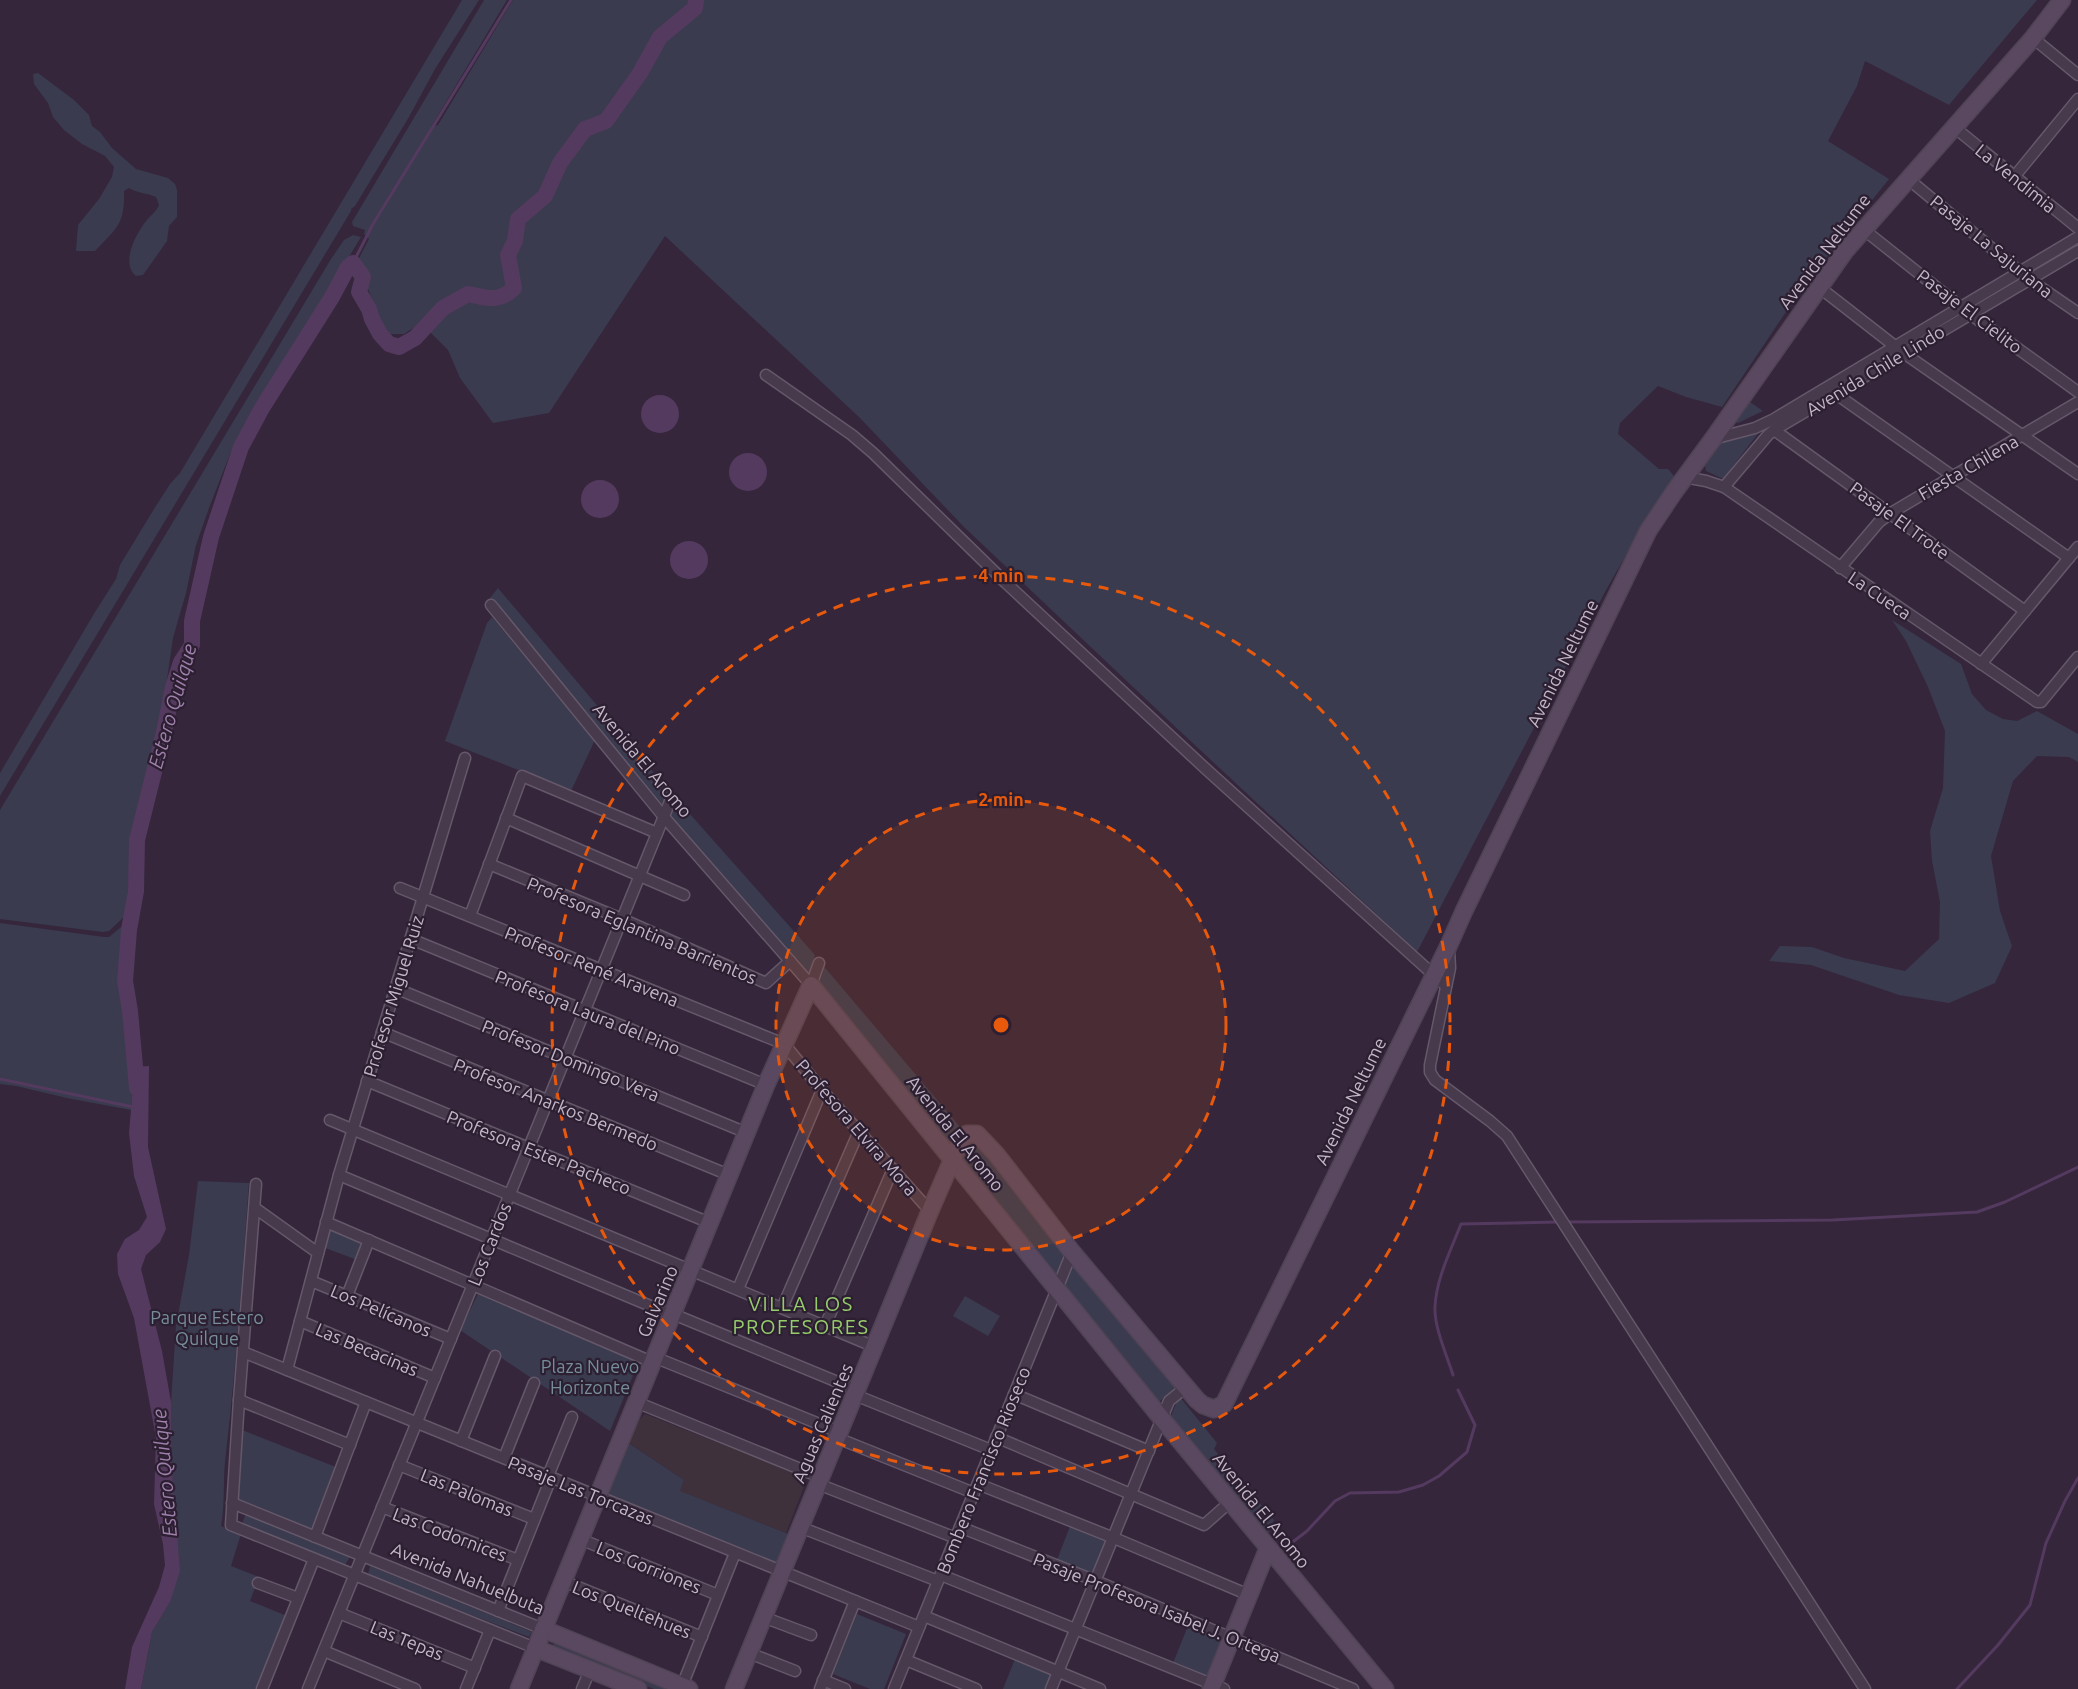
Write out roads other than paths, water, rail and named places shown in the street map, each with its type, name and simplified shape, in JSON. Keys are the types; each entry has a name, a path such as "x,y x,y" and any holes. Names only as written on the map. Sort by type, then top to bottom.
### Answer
{"street":[{"name":"Avenida Neltume","path":"1208,1408 1219,1407 1227,1399 1440,981 1448,946 1464,911 1648,531 1839,258 1907,178 2033,38 2062,0"},
{"path":"2033,38 2078,75"},
{"path":"2014,177 2078,99"},
{"name":"La Vendimia","path":"1954,127 2014,177 2076,221"},
{"name":"Pasaje La Sajuriana","path":"1907,178 2031,280 2078,313"},
{"name":"Pasaje El Cielito","path":"1863,229 1966,310 2078,392"},
{"name":"Avenida Chile Lindo","path":"1725,487 1774,430 1836,394 1966,310 2020,271 2078,237"},
{"name":"Avenida Chile Lindo","path":"1966,310 2031,280 2078,251"},
{"path":"1819,286 1901,351 2078,474"},
{"name":"Avenida Chile Lindo","path":"1713,439 1755,428 1901,351"},
{"path":"766,375 852,435 873,453 998,575 1206,770 1440,981 1430,1072 1435,1080 1507,1136 1865,1689"},
{"path":"1836,394 2069,558"},
{"name":"Fiesta Chilena","path":"1840,568 1880,522 1891,513 2078,402"},
{"name":"Pasaje El Trote","path":"1774,430 2025,611"},
{"path":"1684,477 1725,487"},
{"name":"La Cueca","path":"1725,487 2037,702 2041,702 2078,657"},
{"path":"1981,664 2078,547"},
{"name":"Avenida El Aromo","path":"491,605 664,817 811,985 1268,1548 1371,1682 1385,1689"},
{"name":"Profesor Miguel Ruiz","path":"287,1370 339,1175 465,758"},
{"path":"470,916 522,776 657,833"},
{"name":"Los Cardos","path":"308,1689 671,799"},
{"path":"506,818 684,896"},
{"name":"Profesora Eglantina Barrientos","path":"489,864 622,919 766,983 790,961"},
{"name":"Profesor René Aravena","path":"400,888 784,1044"},
{"name":"Profesora Laura del Pino","path":"411,939 766,1085"},
{"name":"Galvarino","path":"519,1689 766,1085 819,963"},
{"name":"Profesor Domingo Vera","path":"395,988 747,1133"},
{"name":"Profesor Anarkos Bermedo","path":"382,1032 729,1175"},
{"name":"Profesora Elvira Mora","path":"784,1044 930,1211"},
{"name":"Profesora Ester Pacheco","path":"367,1081 710,1223"},
{"path":"738,1289 822,1090"},
{"path":"330,1120 875,1347"},
{"path":"782,1308 859,1131"},
{"name":"Avenida El Aromo","path":"962,1139 970,1133 980,1137 996,1154 1072,1252 1197,1400 1208,1408"},
{"name":"Aguas Calientes","path":"734,1689 930,1211 962,1139"},
{"path":"825,1326 893,1169"},
{"path":"339,1175 991,1450"},
{"path":"256,1184 238,1400 231,1525 638,1689"},
{"path":"255,1208 318,1253"},
{"path":"326,1222 838,1435 1114,1538 1249,1595"},
{"path":"347,1296 369,1240"},
{"name":"Bombero Francisco Rioseco","path":"894,1689 1072,1252"},
{"name":"Los Pelícanos","path":"311,1281 451,1339"},
{"name":"Las Becacinas","path":"300,1321 435,1378"},
{"name":"Pasaje Las Torcazas","path":"243,1352 919,1628"},
{"path":"461,1441 495,1356"},
{"path":"504,1458 534,1383"},
{"path":"1051,1689 1169,1401 1186,1387"},
{"path":"1014,1394 1149,1451"},
{"path":"238,1400 350,1445"},
{"path":"315,1537 366,1402"},
{"path":"636,1402 956,1538"},
{"path":"498,1611 572,1418"},
{"path":"996,1437 1204,1525 1230,1502"},
{"name":"Las Palomas","path":"399,1465 534,1519"},
{"name":"Avenida Nahuelbuta","path":"232,1503 686,1688"},
{"name":"Las Codornices","path":"382,1507 518,1560"},
{"path":"800,1527 1076,1629 1216,1688 1232,1638 1268,1548"},
{"name":"Pasaje Profesora Isabel J. Ortega","path":"960,1527 1096,1581 1353,1689"},
{"name":"Los Gorriones","path":"580,1539 718,1595"},
{"path":"686,1688 702,1637 735,1552"},
{"path":"262,1689 314,1559"},
{"name":"Los Queltehues","path":"563,1581 702,1637"},
{"path":"258,1583 298,1599"},
{"path":"845,1689 821,1685 855,1601"},
{"name":"Las Tepas","path":"339,1613 475,1668"},
{"path":"924,1616 1101,1689"},
{"path":"763,1617 810,1635"},
{"path":"466,1689 490,1630"},
{"path":"324,1651 416,1689"},
{"path":"749,1653 795,1671"},
{"path":"906,1660 976,1689"},
{"path":"582,1689 590,1670"}],"water":[{"path":"660,395 667,396 673,401 678,407 678,421 673,427 667,432 660,433 653,432 647,427 642,421 641,414 642,407 647,401 653,396"},
{"path":"748,453 755,454 761,459 766,465 766,479 761,485 755,490 748,491 741,490 735,485 730,479 729,472 730,465 735,459 741,454"},
{"path":"600,480 607,481 613,486 618,492 618,506 613,512 607,517 600,518 593,517 587,512 582,506 581,499 582,492 587,486 593,481"},
{"path":"689,541 696,542 702,547 707,553 707,567 702,573 696,578 689,579 682,578 676,573 671,567 670,560 671,553 676,547 682,542"},
{"path":"149,1066 148,1147 166,1229 160,1242 146,1255 141,1269 162,1351 171,1402 171,1457 180,1571 170,1602 152,1632 141,1689 125,1689 132,1647 159,1587 165,1565 154,1504 156,1438 134,1318 118,1274 117,1254 125,1239 139,1230 147,1217 134,1176 129,1133 133,1085 132,1067"}],"waterway":[{"path":"353,263 373,224 511,0"},
{"name":"Estero Quilque","path":"137,1088 125,981 129,930 136,891 137,840 173,687 181,662 192,645 192,621 211,537 241,447 262,408 332,297 348,267 353,263 363,277 359,292 380,334 389,344 399,347 415,338 443,308 468,294 498,298 514,288 508,255 515,241 518,219 545,196 560,163 585,129 606,121 640,73 660,37 695,8 696,0"},
{"path":"0,1079 133,1107"},
{"path":"1569,1222 1833,1220 1977,1212 2005,1202 2078,1167"},
{"path":"1453,1375 1439,1332 1435,1307 1441,1275 1461,1224 1557,1222"},
{"path":"1294,1541 1307,1531 1335,1501 1350,1493 1399,1492 1423,1485 1439,1476 1467,1452 1475,1425 1458,1390"},
{"path":"1957,1689 1998,1645 2030,1605 2046,1543 2078,1478"}],"district":[{"name":"VILLA LOS PROFESORES","path":"801,1314"}],"park label":[{"name":"Parque Estero Quilque","path":"207,1327"},
{"name":"Plaza Nuevo Horizonte","path":"590,1376"}]}
